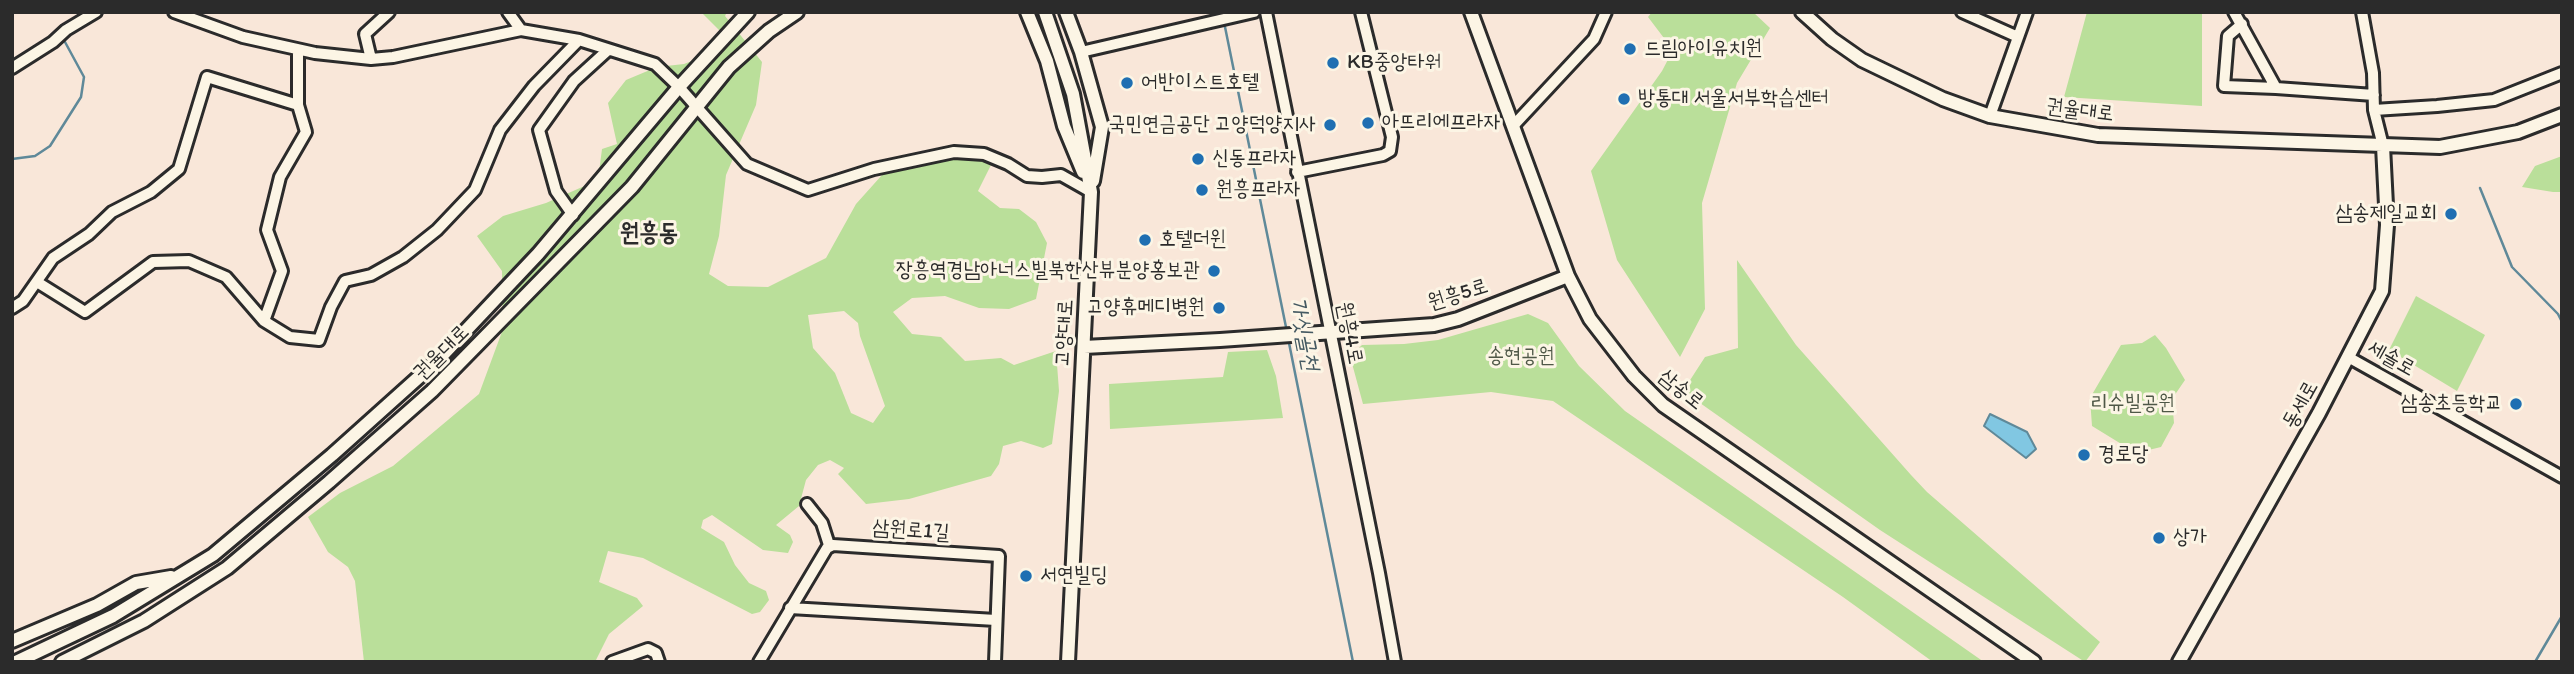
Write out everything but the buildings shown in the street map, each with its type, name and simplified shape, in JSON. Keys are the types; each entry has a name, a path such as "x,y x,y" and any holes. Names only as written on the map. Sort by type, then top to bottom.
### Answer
{"main road":[{"name":"권율대로","path":"16,662 113,616 213,555 272,507 439,359 573,215 679,87 748,12"},
{"name":"권율대로","path":"66,661 144,621 227,568 432,391 632,187 729,67 769,31 797,12"},
{"path":"1027,12 1047,61 1064,126 1091,192"},
{"name":"고양대로","path":"1045,12 1063,58 1073,94 1091,192 1069,662"},
{"path":"1066,12 1081,52 1102,127 1091,192"},
{"name":"삼송로","path":"1471,12 1568,276 1590,319 1634,376 1663,405 2034,662"},
{"name":"권율대로","path":"1802,12 1832,39 1862,60 1933,94 1990,116 2098,135 2440,147 2518,132 2562,115"},
{"name":"동세로","path":"2179,662 2382,291 2387,225 2383,146"},
{"name":"원흥5로","path":"1084,347 1434,325 1458,319 1568,276"},
{"path":"12,641 97,604 136,583 178,576"}],"street":[{"path":"15,64 96,12"},
{"path":"174,12 199,16 243,37 298,50 371,60 521,30 579,40 655,64 747,164 808,190 874,169 954,152 984,155 1008,164 1027,176 1061,174 1091,192"},
{"path":"371,60 365,34 389,12"},
{"path":"508,12 521,30"},
{"name":"원흥4로","path":"1266,12 1380,573 1395,662"},
{"path":"1297,172 1383,155 1390,151 1392,137 1361,12"},
{"path":"1513,126 1594,38 1606,12"},
{"path":"1962,12 2018,37"},
{"path":"1990,116 2027,12"},
{"path":"2234,12 2276,88"},
{"path":"2362,12 2374,74 2374,110 2383,146"},
{"path":"1081,52 1249,13"},
{"path":"2242,24 2228,36 2224,86 2374,94"},
{"path":"37,282 85,312 153,262 188,261 226,277 264,321 290,337 319,341 331,307 345,281 371,275 403,257 437,230 475,190 500,130 534,86 579,40"},
{"path":"264,321 282,271 267,230 280,177 306,132 298,105 298,50"},
{"path":"573,215 556,191 539,130 574,82 608,50"},
{"path":"2374,110 2494,100 2562,73"},
{"path":"12,308 23,301 54,258 89,234 112,212 150,192 179,169 207,78 298,105"},
{"name":"세솔로","path":"2348,357 2562,477"},
{"path":"759,662 829,545 822,523 807,504"},
{"name":"삼원로1길","path":"829,545 999,556 995,662"},
{"path":"790,608 996,620"},
{"path":"612,662 648,649 656,653 659,662"}],"green space":[{"path":"701,12 727,12 725,16 762,62 756,105 726,175 719,236 709,274 728,286 768,287 826,258 856,204 882,175 954,152 984,154 991,165 978,191 1000,208 1019,209 1036,222 1047,243 1036,299 1009,309 979,308 945,296 912,298 893,312 912,334 941,337 965,361 1001,358 1014,365 1056,351 1059,391 1052,444 1043,448 1021,441 1003,446 999,464 991,476 909,499 866,504 838,474 844,468 830,460 818,465 806,480 799,506 776,525 790,535 793,542 788,553 763,550 712,515 703,520 701,528 724,542 735,565 749,583 766,591 769,600 760,612 752,614 643,558 608,551 599,582 637,598 643,606 609,634 595,662 364,662 355,581 348,567 328,552 308,517 340,493 393,466 479,394 503,329 502,271 477,236 503,216 546,203 598,180 602,149 617,144 608,103 626,80 657,67 684,64 712,53 720,42 720,31","holes":["844,311 858,323 860,336 885,406 873,423 851,413 835,373 813,348 808,315"]},
{"path":"1652,12 1753,12 1770,28 1737,83 1702,203 1705,309 1680,357 1617,260 1591,171 1662,71 1673,50 1648,17"},
{"path":"2087,12 2202,12 2202,106 2064,97"},
{"path":"2562,156 2562,192 2522,187 2535,166"},
{"path":"1737,260 1796,345 1927,492 2100,642 2085,662 1880,530 1683,391 1705,357 1738,348"},
{"path":"2416,296 2485,335 2457,391 2389,350"},
{"name":"송현공원","path":"1528,314 1548,323 1579,366 1625,411 1984,662 1933,662 1843,597 1553,401 1491,392 1363,404 1350,356 1362,345 1438,340"},
{"name":"리슈빌공원","path":"2155,335 2185,380 2172,399 2174,423 2161,447 2136,453 2092,426 2090,398 2121,345 2142,343"},
{"path":"1267,350 1276,376 1283,418 1110,429 1109,384 1223,377 1228,352"}],"water":[{"path":"1990,414 2027,432 2036,449 2026,458 1984,426"}],"waterway":[{"name":"가싯골천","path":"1224,22 1287,332"},
{"path":"12,159 35,156 50,146 81,97 84,77 65,42"},
{"path":"2480,188 2512,267 2558,314 2562,322"},
{"name":"가싯골천","path":"1288,338 1353,662"},
{"path":"2535,662 2562,616"}],"place":[{"name":"드림아이유치원","path":"1630,49"},
{"name":"KB중앙타워","path":"1333,63"},
{"name":"어반이스트호텔","path":"1127,83"},
{"name":"방통대 서울서부학습센터","path":"1624,99"},
{"name":"아뜨리에프라자","path":"1368,123"},
{"name":"국민연금공단 고양덕양지사","path":"1330,125"},
{"name":"신동프라자","path":"1198,159"},
{"name":"원흥프라자","path":"1202,190"},
{"name":"삼송제일교회","path":"2451,214"},
{"name":"호텔더윈","path":"1145,240"},
{"name":"장흥역경남아너스빌북한산뷰분양홍보관","path":"1214,271"},
{"name":"고양휴메디병원","path":"1219,308"},
{"name":"삼송초등학교","path":"2516,404"},
{"name":"경로당","path":"2084,455"},
{"name":"상가","path":"2159,538"},
{"name":"서연빌딩","path":"1026,576"}],"district":[{"name":"원흥동","path":"649,234"}]}
